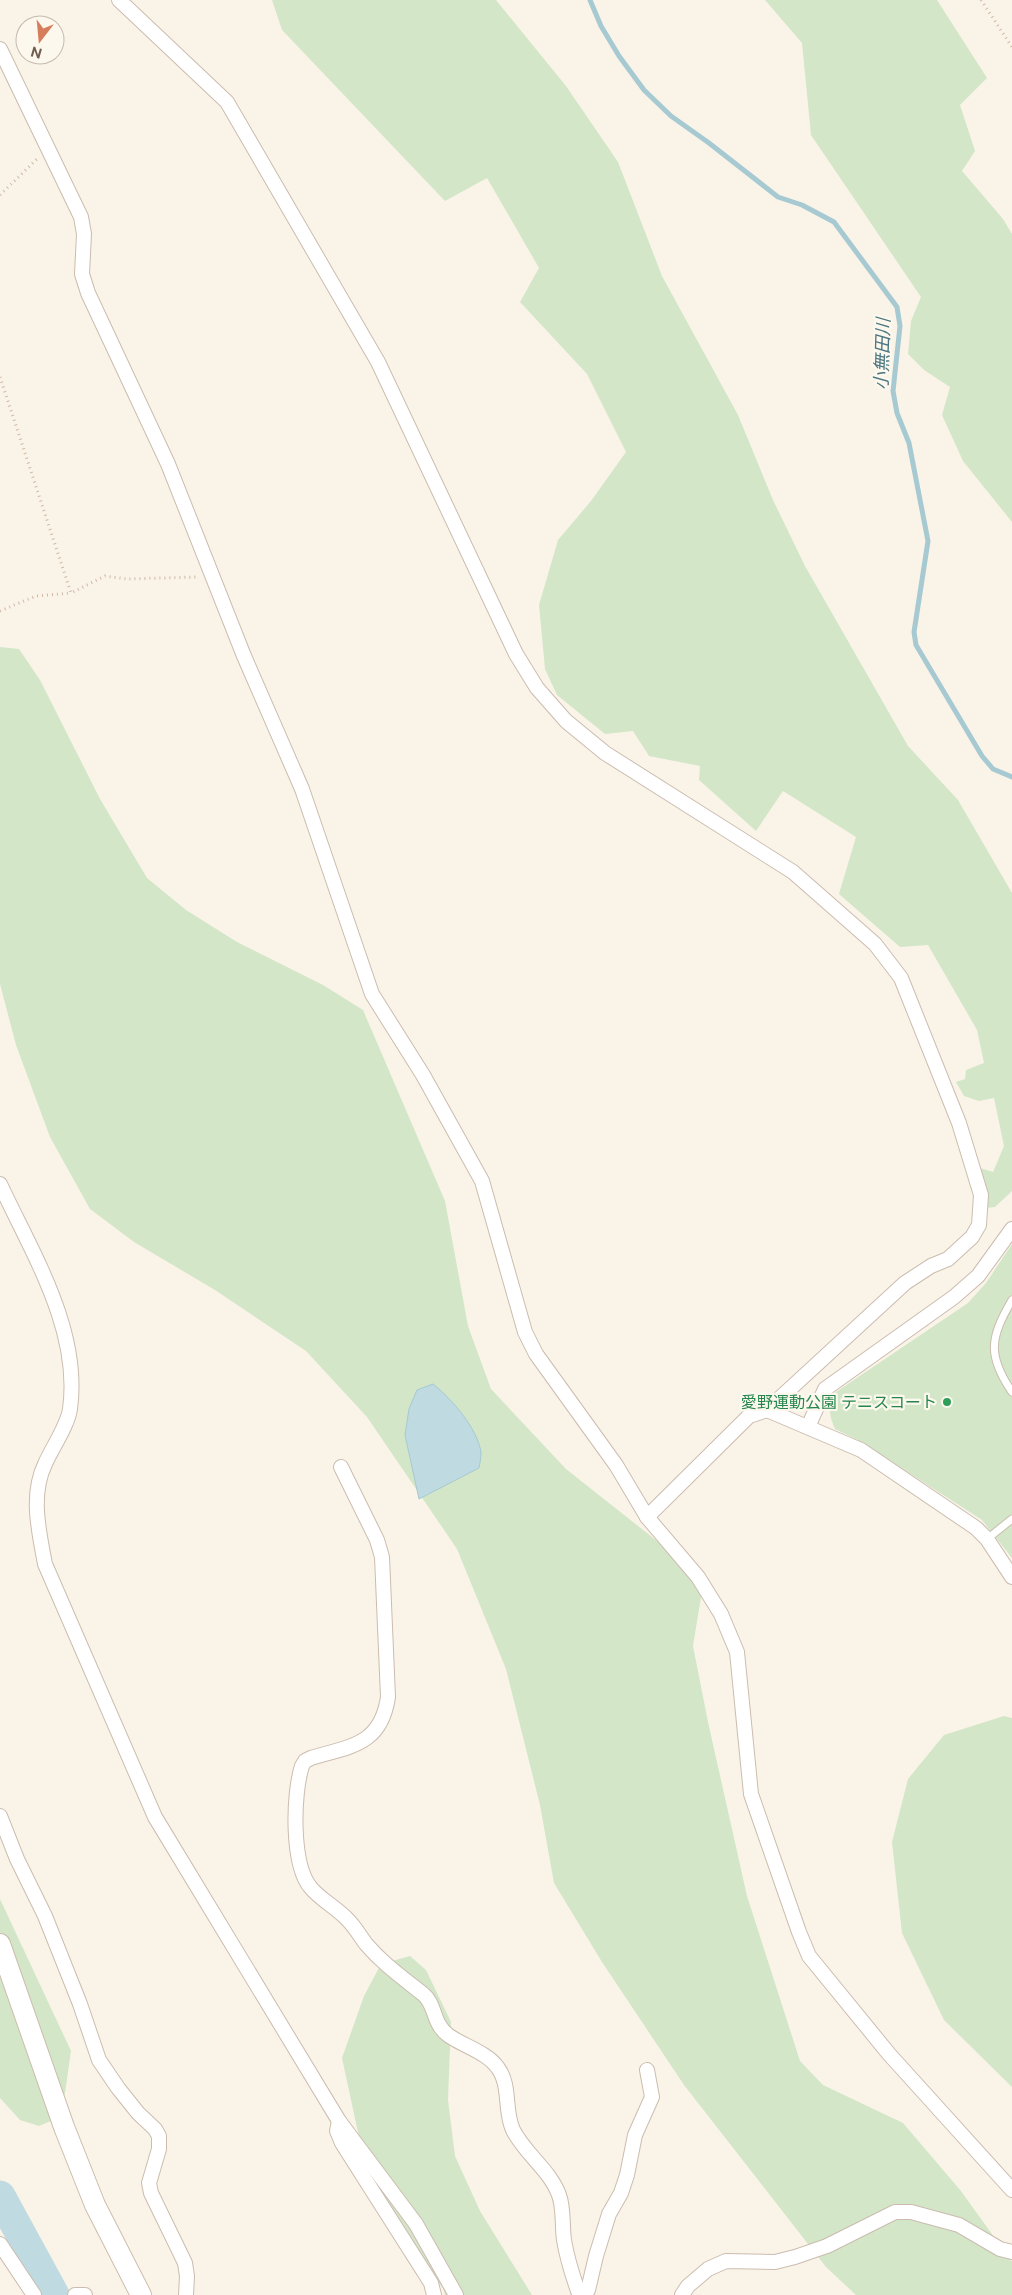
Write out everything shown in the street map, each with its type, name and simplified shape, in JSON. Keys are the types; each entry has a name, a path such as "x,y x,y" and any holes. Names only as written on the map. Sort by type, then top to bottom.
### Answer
{"street":[{"path":"119,0 227,102 378,362 516,654 537,688 566,721 606,753 793,872 875,944 902,978 959,1123 981,1195 979,1225 972,1238 948,1259 931,1266 905,1283 767,1410 749,1416 647,1518"},
{"path":"0,49 81,216 84,234 82,274 88,293 168,464 244,656 302,789 372,994 423,1075 482,1181 525,1332 536,1354 616,1465 647,1518 698,1576 721,1614 737,1652 751,1794 809,1956 889,2054 1012,2190"},
{"path":"0,1184 47,1283 66,1336 72,1384 70,1411 44,1466 37,1495 37,1522 45,1564 155,1817 339,2121 416,2224 456,2295"},
{"path":"808,1427 825,1388 954,1297 978,1276 1012,1230"},
{"path":"767,1410 861,1450 976,1528 987,1539 1012,1576"},
{"path":"341,1467 377,1540 382,1557 388,1697 386,1713 382,1722 370,1737 361,1743 311,1758 305,1761 302,1766 295,1837 298,1859 310,1888 348,1920 367,1945 402,1979 425,1995 431,2005 437,2024 448,2034 490,2060 499,2069 506,2087 509,2117 513,2130 555,2186 560,2196 568,2258 585,2293"},
{"path":"0,1816 17,1859 45,1916 80,2004 99,2060 118,2088 159,2136 159,2149 149,2183 151,2193 185,2263 187,2276 186,2295"},
{"path":"0,1944 64,2127 95,2205 141,2295"},
{"path":"585,2293 609,2214 627,2175 635,2135 652,2097 647,2070"},
{"path":"339,2121 338,2131 342,2144 431,2283 434,2295"},
{"path":"682,2295 688,2286 708,2269 726,2261 775,2262 795,2257 827,2246 895,2212 912,2212 950,2222 1000,2249 1012,2252"},
{"path":"0,2244 34,2295"},
{"path":"75,2295 85,2295"}],"lane":[{"path":"1012,1300 999,1322 994,1351 996,1364 1012,1392"},
{"path":"987,1539 1012,1519"}],"path":[{"path":"980,0 1012,47"},
{"path":"0,195 48,148"},
{"path":"0,377 71,593"},
{"path":"0,611 36,596 71,593 105,576 127,579 212,576"}],"green space":[{"path":"272,0 496,0 566,86 618,162 662,276 738,415 773,500 805,566 908,746 958,800 1012,893 1012,1191 995,1207 986,1208 980,1168 993,1172 1004,1146 994,1098 979,1101 964,1096 956,1082 965,1079 966,1070 984,1063 977,1030 928,945 900,947 839,894 856,837 783,791 756,831 699,780 700,766 649,756 633,731 605,734 557,695 545,669 539,605 558,540 591,501 626,452 587,374 520,302 539,268 487,178 445,201 282,30"},
{"path":"765,0 937,0 987,78 960,105 975,151 962,171 1003,219 1012,234 1012,522 963,461 942,415 950,387 924,370 908,354 911,321 921,297 811,135 802,43"},
{"path":"0,647 19,649 40,680 100,799 147,878 186,910 237,942 323,985 363,1010 445,1201 468,1326 491,1389 566,1469 676,1556 702,1591 693,1646 708,1722 747,1896 800,2061 823,2085 903,2123 961,2191 1012,2262 1012,2295 856,2295 826,2267 684,2085 602,1962 554,1883 540,1805 506,1669 457,1549 367,1417 306,1351 215,1290 134,1242 90,1209 50,1137 16,1045 0,984"},
{"path":"1012,1244 1012,1558 982,1520 858,1440 835,1429 830,1415 830,1403 833,1394 968,1303 986,1283"},
{"path":"1004,1716 1012,1718 1012,2087 944,2020 902,1933 892,1842 908,1779 944,1735"},
{"path":"0,1899 71,2051 65,2093 58,2118 39,2126 20,2120 0,2098"},
{"path":"410,1956 426,1970 451,2022 448,2100 455,2156 480,2211 532,2295 445,2295 443,2288 393,2229 359,2137 342,2058 364,1996 381,1964"}],"water":[{"path":"433,1384 463,1415 479,1443 481,1452 479,1468 419,1499 405,1435 409,1409 417,1390"}],"waterway":[{"name":"小無田川","path":"590,0 601,26 619,56 644,90 671,116 778,197 802,205 834,222 897,307 900,326 893,391 897,413 909,443 928,541 914,632 916,645 982,756 993,769 1012,777"},
{"path":"0,2196 54,2295"}],"place":[{"name":"愛野運動公園 テニスコート","path":"947,1402"}]}
